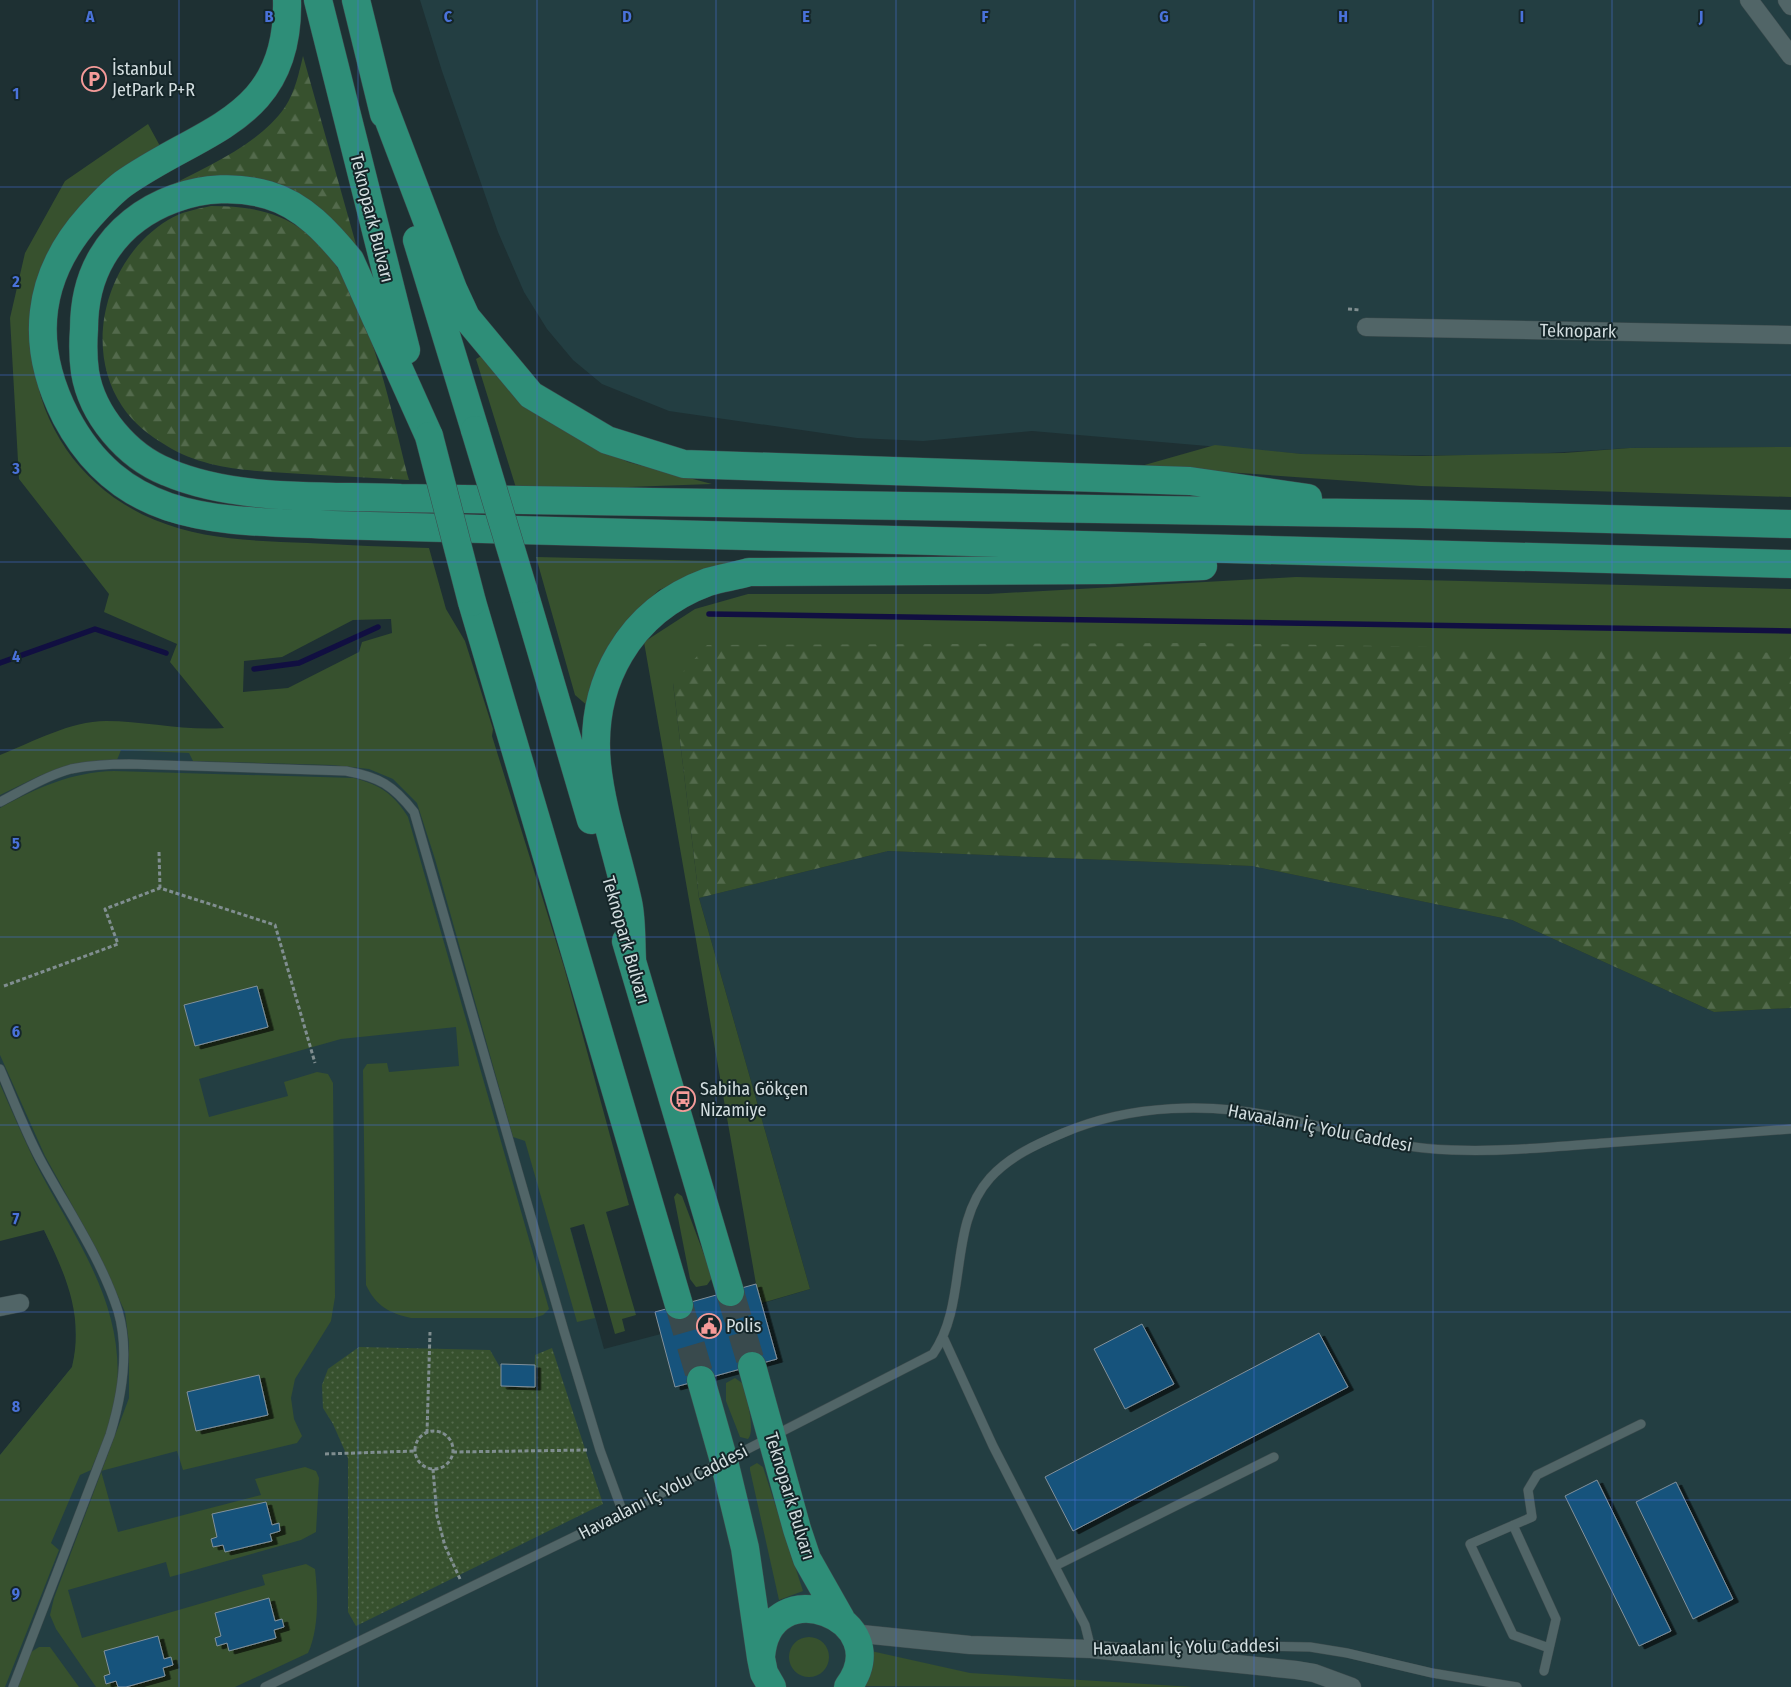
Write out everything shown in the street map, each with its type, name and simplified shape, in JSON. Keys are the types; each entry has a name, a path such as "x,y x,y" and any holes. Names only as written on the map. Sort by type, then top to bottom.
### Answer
{"highway":[{"path":"287,0 287,21 281,51 268,80 255,99 241,114 224,126 154,164 122,184 82,225 64,250 53,273 45,297 42,337 45,359 58,401 69,422 91,453 118,482 157,504 216,518 268,522 1442,556 1791,564"},
{"name":"Teknopark Bulvarı","path":"318,0 387,280 429,436"},
{"path":"356,0 380,97 453,290 466,317 531,396 607,440 684,464 1190,481 1421,514"},
{"name":"Teknopark Bulvarı","path":"380,97 420,251 523,589 730,1292"},
{"path":"679,1305 472,602 429,436 350,260 313,219 292,206 268,195 243,190 220,189 191,194 155,206 134,221 115,239 102,257 91,278 84,321 85,372 91,392 115,433 141,457 165,472 214,487 275,493 411,498 1421,514 1791,524"},
{"path":"632,959 628,903 607,824 597,765 596,743 604,690 620,650 633,633 652,614 678,597 708,582 749,572 1108,570 1442,556"},
{"name":"Teknopark Bulvarı","path":"752,1366 807,1559 858,1648 859,1660 857,1671 848,1687"},
{"path":"700,1380 724,1461 745,1548 763,1676"},
{"path":"763,1676 768,1632 781,1618 789,1613 807,1608 816,1608 847,1626"}],"street":[{"path":"1749,0 1791,56"},
{"path":"1787,0 1791,6"},
{"name":"Teknopark","path":"1366,327 1791,335"},
{"path":"0,1307 20,1303"},
{"name":"Havaalanı İç Yolu Caddesi","path":"847,1626 970,1645 1091,1649"},
{"path":"1091,1649 1314,1674 1352,1687"},
{"path":"1314,1674 1335,1687"},
{"path":"1314,1674 1341,1687"}],"lane":[{"path":"0,802 40,781 69,770 96,765 129,764 346,771 370,776 387,784 400,795 414,812 600,1450 618,1504 623,1513"},
{"path":"0,1069 39,1157 92,1252 118,1312 123,1342 121,1400 110,1434 13,1687"},
{"name":"Havaalanı İç Yolu Caddesi","path":"265,1687 623,1513 933,1354 944,1338 956,1288 969,1215 977,1197 990,1178 1022,1152 1075,1128 1106,1117 1173,1109 1246,1110 1350,1136 1409,1146 1449,1150 1500,1151 1791,1129"},
{"path":"944,1338 993,1446 1085,1624 1091,1649"},
{"path":"1549,1648 1513,1636 1470,1544 1532,1517 1528,1490 1537,1475 1641,1424"},
{"path":"1055,1566 1274,1457"},
{"path":"1513,1525 1556,1619 1544,1671"},
{"name":"Havaalanı İç Yolu Caddesi","path":"1091,1649 1206,1644 1310,1647 1347,1653 1432,1673 1517,1687"}],"path":[{"path":"159,852 160,888"},
{"path":"4,986 118,944 105,909 160,888 275,925 315,1063"},
{"path":"427,1433 430,1332"},
{"path":"434,1432 445,1435 450,1440 453,1452 452,1457 444,1466 433,1469 419,1461 415,1451 418,1440 427,1433 434,1432"},
{"path":"453,1452 600,1450"},
{"path":"325,1454 415,1451"},
{"path":"433,1469 437,1516 445,1546 464,1590"}],"shaded area":[{"path":"420,0 1791,0 1791,447 1630,448 1500,456 1302,454 1032,431 923,441 857,438 669,411 602,384 573,360 547,329 524,292 498,232 442,71"},
{"path":"106,737 402,749 564,1205 604,1349 661,1334 810,1289 699,898 888,851 1252,866 1512,920 1714,1012 1791,1008 1791,1687 0,1687 0,1455 72,1367 76,1348 75,1307 61,1265 38,1218 0,1173 0,776"}],"green space":[{"path":"303,56 357,248 325,219 164,189 230,154 246,144 274,121 285,107 291,95"},
{"path":"148,124 160,146 109,180 82,204 68,222 55,251 32,327 31,341 34,363 39,389 47,414 58,437 90,477 109,494 155,520 173,527 211,536 249,540 429,548 446,609 465,641 493,729 492,736 564,967 629,1205 606,1212 636,1315 622,1319 625,1331 615,1334 584,1224 570,1228 595,1318 577,1322 525,1141 513,1137 435,859 417,803 393,779 369,769 332,765 193,761 189,753 121,750 117,760 66,766 39,776 0,795 0,755 65,728 79,724 106,721 209,729 224,728 170,662 177,644 104,612 109,594 19,479 10,318 25,253 65,181","holes":["391,619 392,633 362,642 359,652 288,688 243,692 244,661 282,657 353,620"]},
{"path":"211,206 248,208 283,218 304,231 326,252 344,279 360,311 373,346 409,480 268,472 216,465 182,454 167,446 142,429 126,412 110,382 104,357 103,331 107,304 116,279 129,256 147,236 173,217"},
{"path":"485,354 521,404 578,438 628,462 712,484 517,491 476,359"},
{"path":"1215,445 1302,454 1422,456 1564,453 1630,448 1791,447 1791,497 1421,486 1141,466"},
{"path":"536,557 759,562 703,573 659,590 616,633 589,707 575,695"},
{"path":"1296,577 1791,589 1791,653 673,683 699,898 810,1289 762,1303 756,1284 644,642 695,609 748,594 988,594"},
{"path":"1206,643 1791,653 1791,1008 1714,1012 1512,920 1252,866 888,851 699,898 673,683 707,645"},
{"path":"114,771 354,778 379,787 392,796 408,817 549,1309 543,1315 534,1318 411,1318 384,1308 374,1298 366,1285 363,1070 367,1064 387,1063 389,1072 459,1066 456,1027 341,1039 199,1079 209,1117 288,1096 284,1082 317,1072 328,1074 333,1083 335,1297 331,1321 295,1379 291,1398 294,1419 302,1436 297,1443 183,1470 177,1451 102,1471 129,1398 129,1343 125,1312 97,1250 45,1156 0,1055 0,808 55,782 84,774"},
{"path":"0,1084 34,1160 81,1245 94,1273 106,1302 114,1332 118,1364 116,1398 109,1425 91,1470 80,1475 51,1543 59,1550 5,1687 0,1687 0,1455 72,1367 76,1330 71,1296 66,1280 44,1230 0,1241"},
{"path":"677,1193 682,1196 711,1273 712,1278 707,1285 696,1287 690,1279 674,1197"},
{"path":"359,1347 490,1350 501,1369 502,1387 534,1387 535,1355 552,1348 603,1504 356,1626 348,1612 348,1458 333,1424 323,1408 322,1385 328,1369"},
{"path":"735,1378 742,1383 748,1403 751,1428 748,1439 740,1437 726,1401 726,1383"},
{"path":"757,1463 763,1467 803,1591 779,1600 750,1470 750,1467"},
{"path":"305,1467 316,1471 319,1478 316,1532 301,1540 170,1577 166,1562 68,1590 82,1638 265,1585 262,1575 306,1564 315,1569 317,1590 316,1623 312,1644 308,1653 235,1687 96,1687 56,1629 50,1615 54,1598 101,1472 118,1532 261,1495 255,1479"},
{"path":"813,1637 820,1640 826,1646 829,1657 828,1665 820,1674 813,1677 805,1677 798,1674 790,1665 789,1653 792,1646 801,1638"},
{"path":"39,1647 50,1647 79,1687 18,1687 31,1652"},
{"path":"871,1651 970,1673 1194,1687 865,1686"}],"building":[{"path":"257,986 268,1027 195,1046 184,1005"},
{"path":"756,1284 777,1359 675,1387 655,1312"},
{"path":"1142,1324 1174,1384 1125,1409 1094,1349"},
{"path":"1319,1333 1348,1387 1073,1531 1045,1477"},
{"path":"501,1364 535,1365 535,1387 501,1386"},
{"path":"259,1375 268,1415 196,1431 187,1392"},
{"path":"1597,1480 1671,1631 1639,1646 1565,1496"},
{"path":"1676,1482 1733,1599 1693,1619 1636,1502"},
{"path":"266,1502 272,1525 279,1523 280,1531 270,1534 272,1541 225,1552 223,1545 213,1547 211,1539 217,1537 212,1514"},
{"path":"269,1598 275,1621 282,1619 284,1627 274,1630 276,1638 229,1651 227,1643 217,1646 215,1638 221,1636 215,1613"},
{"path":"158,1636 164,1659 171,1657 173,1665 163,1668 165,1676 126,1687 118,1687 116,1681 106,1684 104,1676 110,1674 104,1651"}],"waterway":[{"path":"709,614 1791,631"},
{"path":"254,669 299,663 378,627"},
{"path":"0,663 95,629 166,653"}],"tunnel":[{"path":"730,1292 752,1366"},
{"path":"679,1305 701,1380"}],"place":[{"name":"İstanbul JetPark P+R","path":"94,79"},
{"name":"Sabiha Gökçen Nizamiye","path":"683,1099"},
{"name":"Polis","path":"709,1326"}]}
